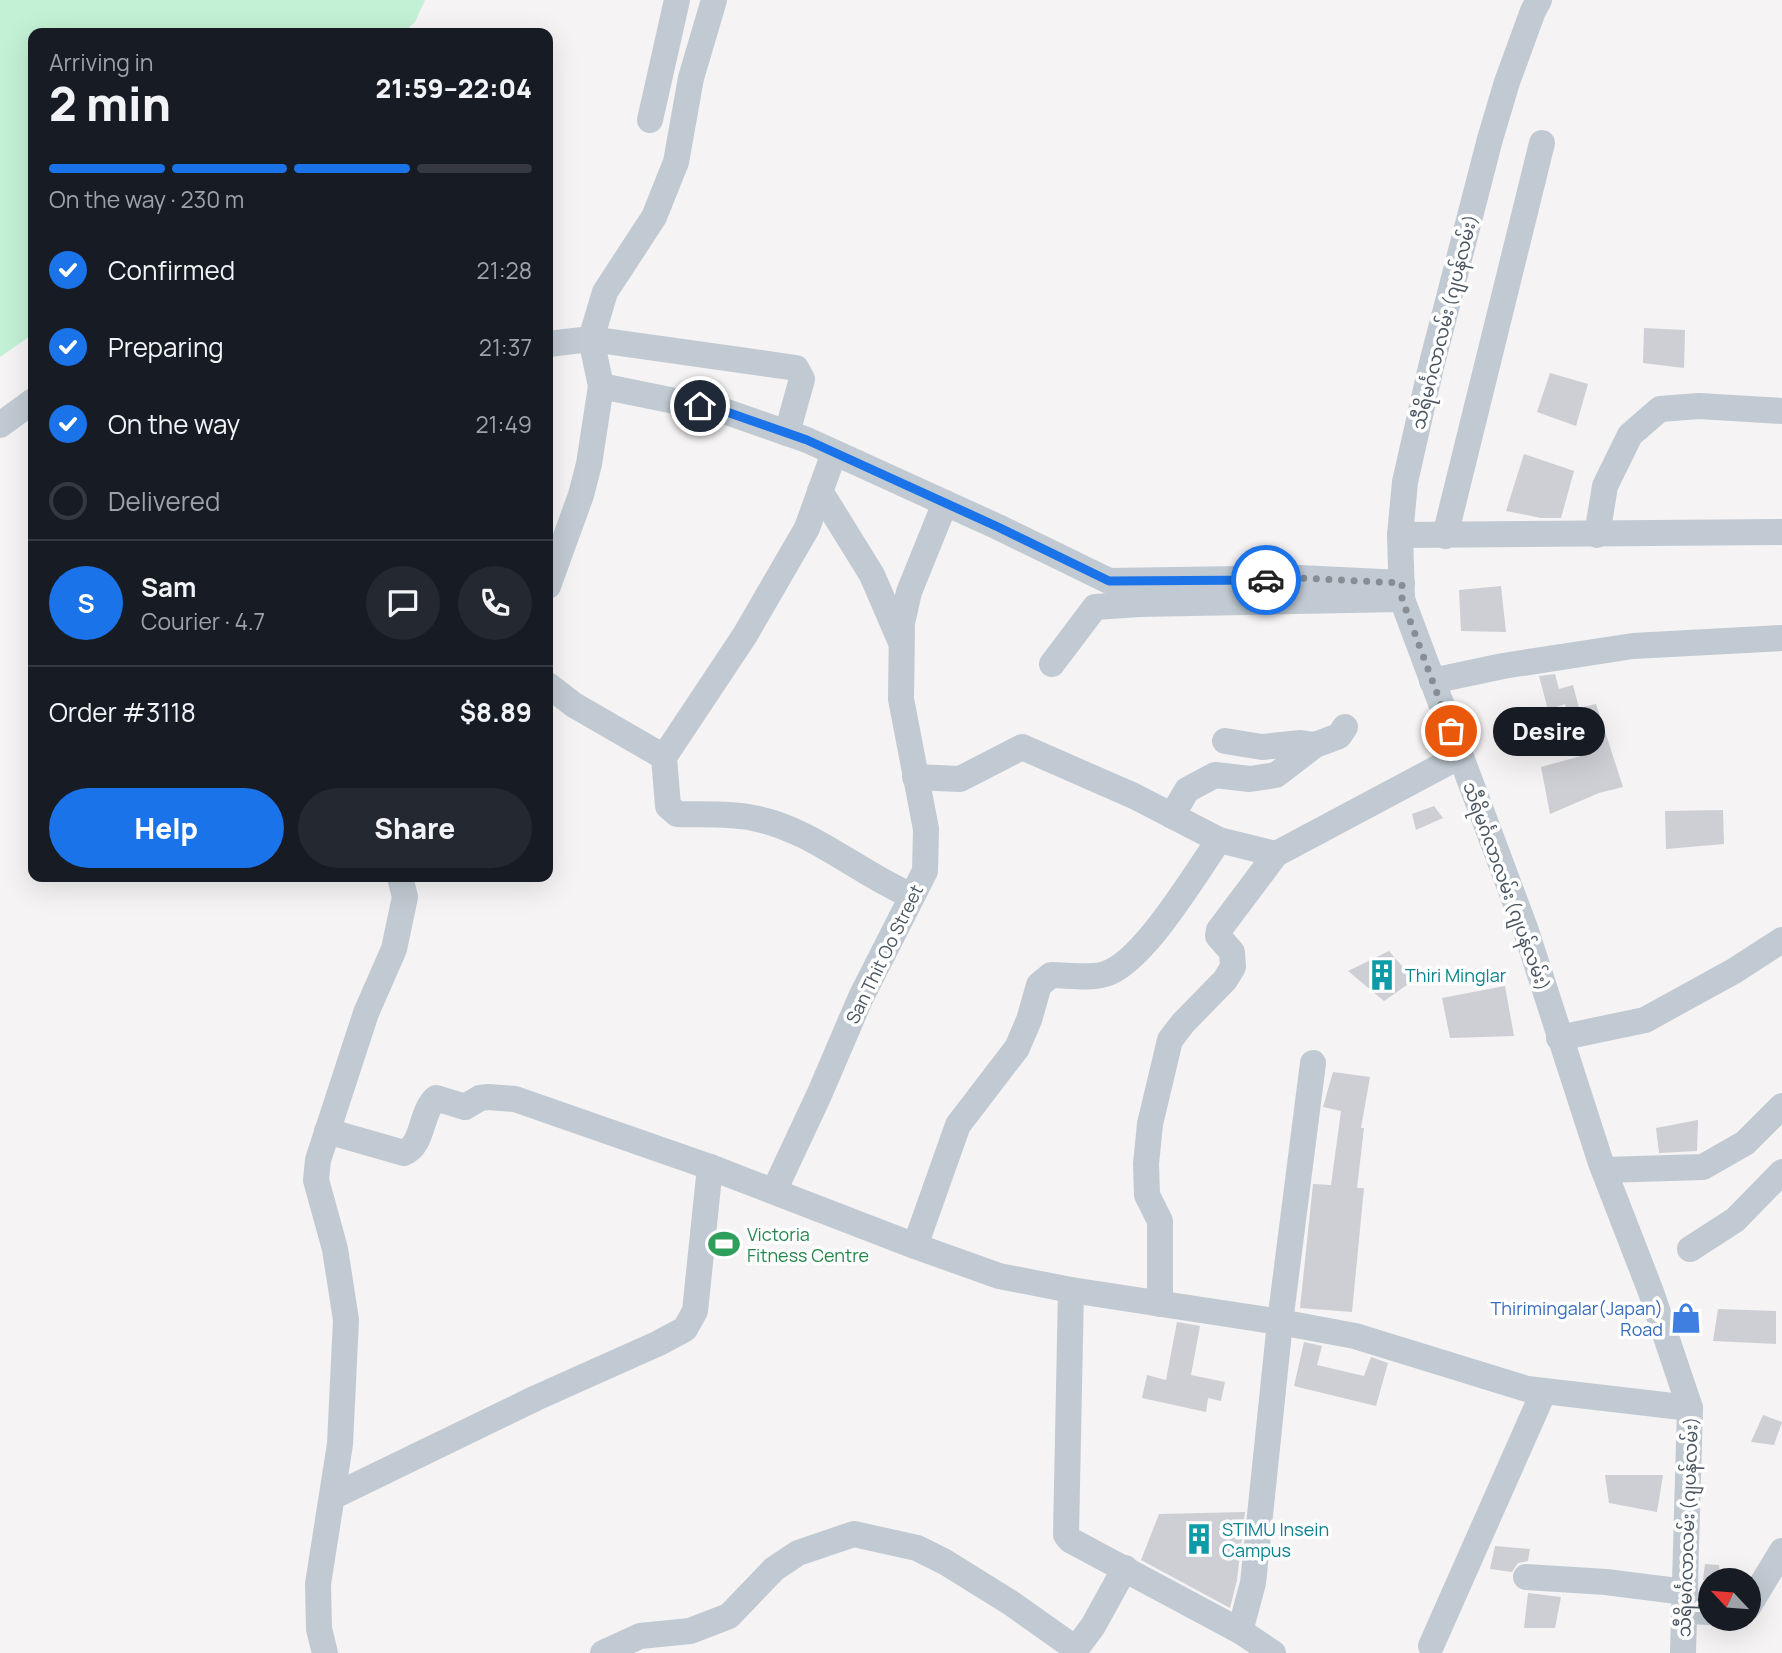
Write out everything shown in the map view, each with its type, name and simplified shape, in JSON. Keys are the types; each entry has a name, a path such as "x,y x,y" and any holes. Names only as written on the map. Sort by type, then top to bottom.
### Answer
{"street":[{"path":"650,120 677,0"},
{"path":"553,572 581,495 589,464 601,386 591,339 605,292 654,217 676,162 691,78 714,0"},
{"name":"သီရိမင်္ဂလာလမ်း (ဂျပန်လမ်း)","path":"1539,0 1507,82 1448,300 1405,482 1400,535 1402,591 1432,681 1529,940 1604,1170 1651,1292 1690,1408 1693,1605 1683,1653"},
{"path":"1445,536 1542,143"},
{"path":"553,343 591,339 796,368 802,379 787,433"},
{"path":"601,386 724,411 787,433 945,503 1109,581 1299,578 1402,591"},
{"path":"0,425 28,405"},
{"path":"1597,535 1605,486 1630,435 1660,410 1699,406 1782,411"},
{"path":"834,453 807,528 745,635 664,757 668,806 677,814 752,817 800,833 895,889 912,896"},
{"path":"820,491 872,575 903,645"},
{"name":"San Thit Oo Street","path":"774,1191 861,998 925,871 926,829 901,699 902,623 909,592 945,503"},
{"path":"1400,535 1782,533"},
{"path":"1052,664 1095,607 1402,591"},
{"path":"1432,681 1503,666 1633,646 1782,638"},
{"path":"553,689 575,705 664,757"},
{"path":"1172,816 1187,790 1215,775 1250,779 1276,775 1315,745 1339,736 1345,727"},
{"path":"1225,741 1262,747 1301,743 1315,745"},
{"path":"915,777 961,779 1022,747 1134,796 1219,841 1276,854"},
{"path":"1160,1304 1160,1221 1147,1195 1146,1164 1150,1124 1170,1040 1233,967 1231,952 1218,936 1219,930 1276,854 1460,756"},
{"path":"915,1246 958,1125 1017,1048 1039,985 1051,975 1104,974 1128,962 1160,924 1219,841"},
{"path":"325,1653 319,1629 318,1584 340,1444 346,1320 335,1249 316,1180 318,1160 366,1013 394,949 405,897 401,882"},
{"path":"1559,1038 1645,1020 1734,971 1782,940"},
{"path":"1240,1631 1253,1583 1280,1322 1313,1063"},
{"path":"327,1131 404,1153 413,1147 428,1107 436,1098 465,1107 480,1098 515,1099 710,1167 999,1276 1355,1336 1527,1389 1690,1408"},
{"path":"1604,1170 1703,1167 1745,1143 1782,1106"},
{"path":"332,1497 685,1329 695,1311 710,1167"},
{"path":"1690,1249 1735,1220 1782,1172"},
{"path":"1071,1290 1066,1535 1070,1540 1240,1631 1273,1653"},
{"path":"1431,1646 1544,1391"},
{"path":"603,1653 640,1636 690,1631 729,1616 774,1569 798,1553 854,1534 917,1548 945,1562 1011,1603 1075,1651 1093,1626 1125,1568"},
{"path":"1761,1586 1782,1552"},
{"path":"1526,1577 1606,1582 1693,1605"}],"green space":[{"path":"0,0 425,0 415,22 408,28 28,28 28,337 0,357"}],"building":[{"path":"1644,328 1685,330 1684,368 1643,363"},
{"path":"1550,373 1588,384 1576,426 1537,412"},
{"path":"1524,454 1574,471 1561,518 1541,518 1506,511"},
{"path":"1501,586 1506,632 1461,631 1459,590"},
{"path":"1555,674 1559,689 1573,685 1579,708 1596,704 1623,787 1599,793 1550,814 1541,767 1581,756 1565,704 1548,710 1539,676"},
{"path":"1434,806 1443,818 1416,830 1412,814"},
{"path":"1723,810 1724,844 1666,849 1665,811"},
{"name":"Thiri Minglar","path":"1389,951 1414,980 1384,1001 1348,971"},
{"path":"1505,986 1514,1036 1450,1038 1442,998"},
{"path":"1333,1072 1370,1077 1361,1128 1364,1128 1357,1188 1364,1188 1352,1312 1300,1308 1313,1184 1331,1185 1341,1111 1323,1107"},
{"path":"1698,1120 1697,1151 1659,1153 1656,1128"},
{"path":"1718,1309 1776,1311 1776,1344 1713,1341"},
{"path":"1177,1322 1200,1326 1191,1375 1225,1382 1221,1401 1208,1398 1206,1412 1142,1398 1147,1375 1166,1380"},
{"path":"1304,1342 1322,1346 1317,1365 1364,1376 1371,1357 1388,1363 1376,1406 1294,1386"},
{"path":"1763,1415 1782,1422 1774,1445 1751,1442"},
{"path":"1605,1475 1663,1475 1657,1512 1609,1503"},
{"name":"STIMU Insein Campus","path":"1245,1512 1237,1580 1230,1608 1141,1560 1159,1514"},
{"path":"1495,1546 1530,1549 1528,1561 1518,1563 1512,1572 1490,1569"},
{"path":"1705,1564 1719,1565 1719,1568 1704,1568"},
{"path":"1528,1593 1561,1597 1555,1628 1524,1628"}],"way so far":[{"path":"1266,580 1299,578 1402,583 1402,599 1451,731"}],"place":[{"name":"Desire","path":"1451,731"},
{"name":"Thiri Minglar","path":"1382,975"},
{"name":"Victoria Fitness Centre","path":"724,1244"},
{"name":"Thirimingalar(Japan) Road","path":"1686,1318"},
{"name":"STIMU Insein Campus","path":"1199,1539"}],"route":[{"path":"700,406 724,411 807,440 1109,581 1266,580"}]}
